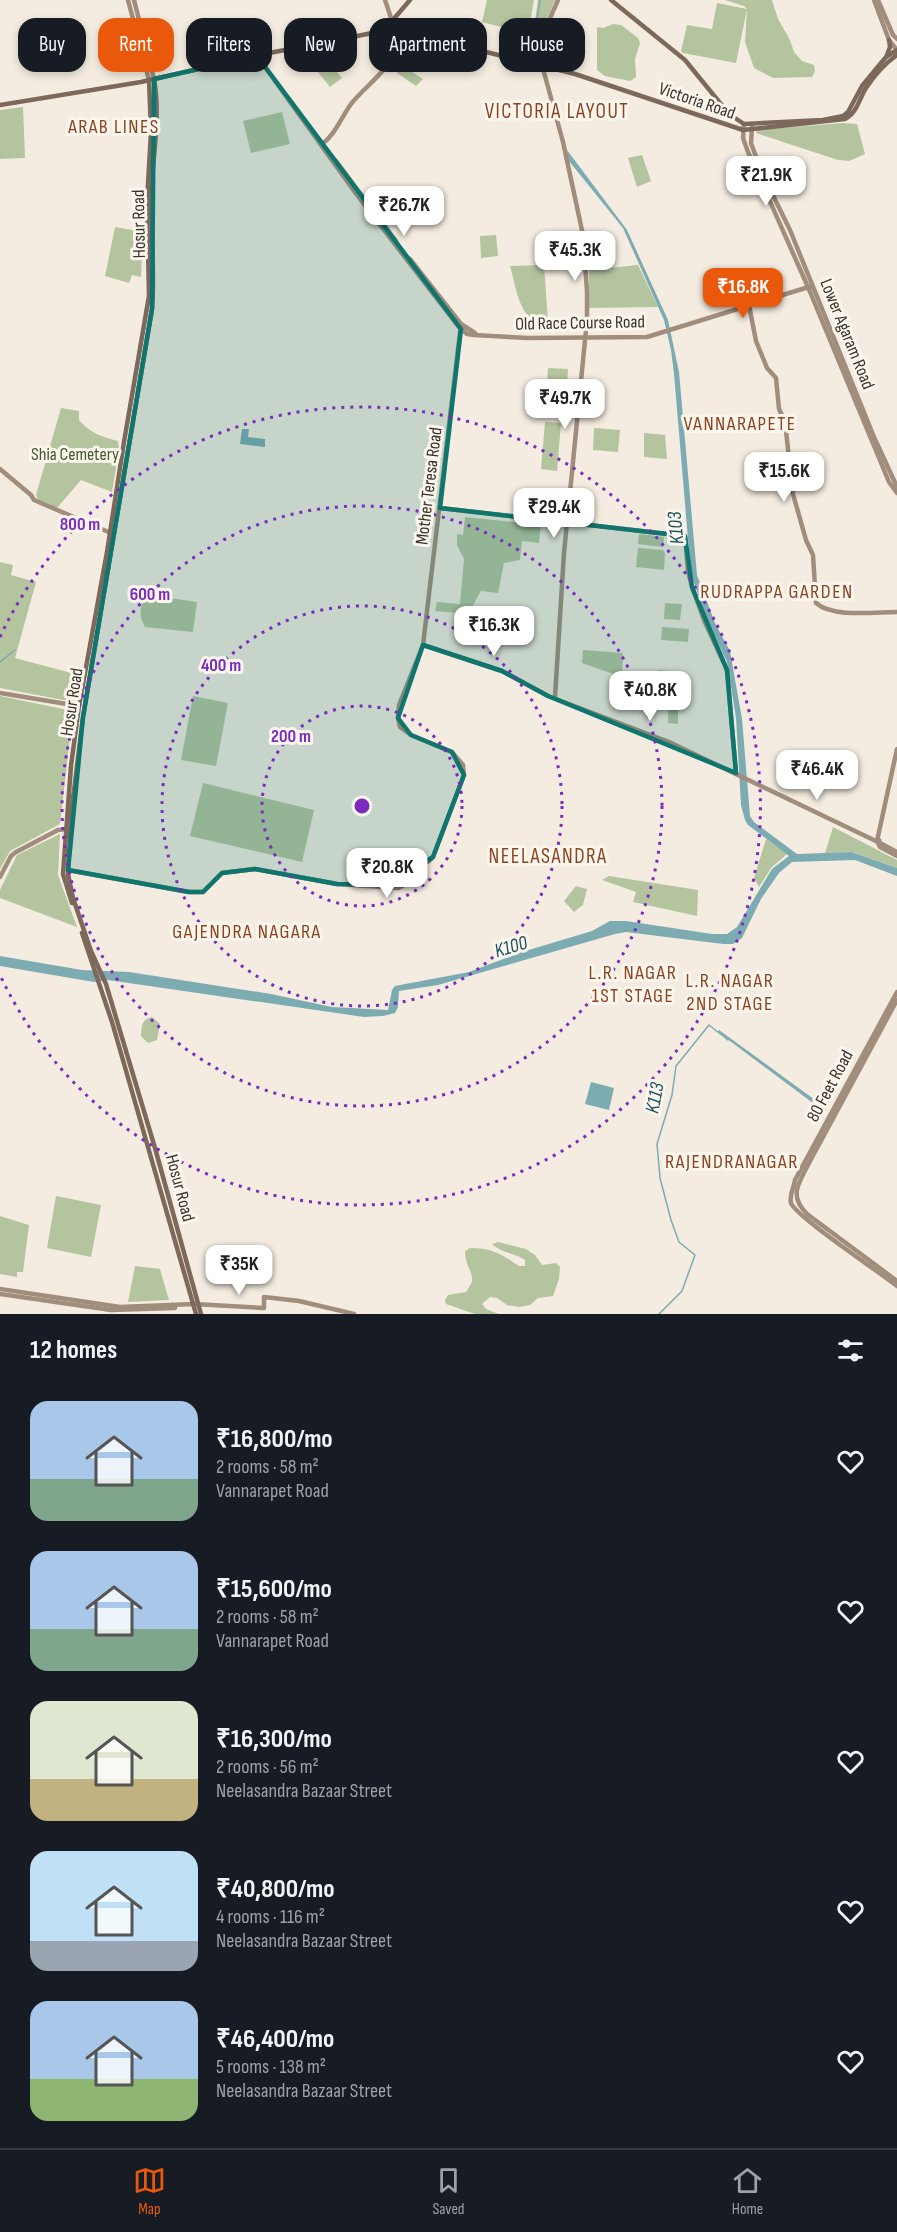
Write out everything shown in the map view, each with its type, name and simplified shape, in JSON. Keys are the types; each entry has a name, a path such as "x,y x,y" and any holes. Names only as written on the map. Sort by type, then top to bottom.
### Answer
{"main road":[{"path":"394,18 410,0"},
{"name":"Lower Agaram Road","path":"611,0 685,60 743,130"},
{"path":"272,53 369,34"},
{"path":"886,57 890,47 889,40"},
{"name":"Victoria Road","path":"564,72 743,130 752,127 836,118 848,112 862,86 886,57 897,50"},
{"name":"Victoria Road","path":"800,123 837,122 853,115 866,88 886,64 897,55"},
{"path":"0,105 141,82 187,72"},
{"name":"Hosur Road","path":"151,80 147,201 149,296 83,717 68,829 68,870 73,898 91,951 103,976 155,1148 196,1306 196,1314"},
{"name":"Hosur Road","path":"151,80 156,122 151,202 153,297 112,534 79,706 63,874 108,1011 196,1306 201,1314"},
{"path":"141,82 150,90"}],"street":[{"path":"129,0 151,80"},
{"path":"134,0 151,80"},
{"path":"384,0 390,18"},
{"path":"550,18 558,0"},
{"path":"876,0 892,34 897,39"},
{"path":"876,0 889,40 897,50"},
{"path":"270,72 322,145 461,327"},
{"path":"322,145 351,105 380,72"},
{"path":"542,72 563,142 583,235 587,320 567,523 555,698"},
{"path":"546,85 549,72"},
{"name":"Lower Agaram Road","path":"752,127 751,143 889,482 897,493"},
{"name":"Lower Agaram Road","path":"743,130 748,152 810,286 897,487"},
{"name":"Old Race Course Road","path":"461,327 467,334 528,339 647,338 810,286"},
{"path":"749,305 756,341 768,370 776,378 779,409 785,422 793,494 806,540 813,555 816,603 837,612 897,612"},
{"name":"Mother Teresa Road","path":"68,870 189,892 202,891 222,873 255,868 337,884 399,888 404,886 414,869 429,863 464,775 463,765 453,752 411,735 400,727 398,718 399,705 423,645 461,327"},
{"path":"0,469 34,500 112,534"},
{"path":"440,508 685,536 692,587 727,670 738,774"},
{"path":"423,645 502,671 555,698 635,728 878,840"},
{"path":"0,693 79,706"},
{"path":"897,749 878,840 880,847 897,854"},
{"path":"0,877 15,852 58,830 68,829"},
{"name":"80 Feet Road","path":"793,1196 807,1162 897,992"},
{"name":"80 Feet Road","path":"807,1162 897,1000"},
{"path":"793,1196 807,1214 897,1281"},
{"path":"793,1196 791,1204 797,1211 897,1286"},
{"path":"0,1289 120,1307 264,1308 264,1297 299,1301 354,1314"},
{"path":"0,1294 120,1311 196,1306"}],"highlighted area":[{"path":"257,56 461,329 440,508 685,536 692,587 727,670 736,773 548,696 502,671 423,645 398,718 411,735 452,752 464,775 433,857 414,869 404,885 337,884 255,869 222,873 203,892 189,892 68,870 83,717 152,309 154,79"}],"green space":[{"path":"487,0 534,0 531,18 499,18 499,26 487,23 487,18 483,18"},
{"path":"538,0 555,0 547,18 536,18"},
{"path":"725,0 772,0 778,19 794,52 802,61 814,65 815,71 812,77 773,78 754,68 745,42 747,9"},
{"path":"717,3 747,9 736,63 681,51 687,25 712,29"},
{"path":"613,24 621,25 638,38 640,43 635,59 636,77 630,81 605,76 597,70 597,27 603,28"},
{"path":"318,72 337,72 342,78 330,87"},
{"path":"412,72 423,79 416,86 397,73"},
{"path":"23,107 25,158 0,159 0,110"},
{"path":"282,112 290,144 251,153 243,121"},
{"path":"843,123 857,124 865,154 849,161 838,160 756,133 757,130"},
{"path":"642,155 651,181 637,187 628,158"},
{"path":"115,227 143,232 141,277 132,275 129,283 105,276"},
{"path":"496,235 498,256 481,258 480,236"},
{"path":"544,265 548,322 537,322 529,316 521,304 510,266"},
{"path":"638,265 658,307 589,308 589,270"},
{"path":"548,368 568,369 566,402 546,399"},
{"name":"Shia Cemetery","path":"61,408 79,411 79,420 87,428 118,441 119,450 112,492 81,480 57,508 38,500 36,495"},
{"path":"545,422 561,423 557,471 541,469"},
{"path":"594,428 620,430 618,452 593,450"},
{"path":"644,433 665,435 667,459 644,457"},
{"path":"465,517 541,525 539,543 522,541 520,560 504,563 498,593 481,591 468,614 435,611 437,602 460,604 464,559 457,545 457,534 463,535"},
{"path":"639,534 664,537 663,547 638,544"},
{"path":"638,548 663,550 665,553 664,570 636,567"},
{"path":"0,562 13,565 11,575 36,582 15,658 79,675 74,702 0,688"},
{"path":"149,595 197,602 193,632 145,627 141,618 141,610 143,602"},
{"path":"665,603 682,604 680,620 664,619"},
{"path":"662,627 689,629 688,642 661,640"},
{"path":"583,650 623,653 622,677 582,663"},
{"path":"659,670 668,671 666,696 657,696"},
{"path":"0,696 73,711 60,824 10,851 0,869"},
{"path":"193,696 228,703 216,766 181,760"},
{"path":"669,697 678,697 678,724 668,723"},
{"path":"203,783 314,810 302,862 190,836"},
{"path":"833,827 897,860 897,868 853,852 825,853"},
{"path":"60,834 58,875 77,927 0,898 0,890 17,855"},
{"path":"766,839 787,854 771,868 759,887 754,878"},
{"path":"609,876 698,890 697,916 633,902 636,892 602,880"},
{"path":"576,886 587,889 583,905 574,912 564,901"},
{"path":"152,1017 160,1024 157,1040 148,1043 141,1036 142,1027 146,1020"},
{"path":"56,1196 101,1205 91,1257 47,1248"},
{"path":"0,1216 29,1225 23,1272 17,1272 17,1277 0,1274"},
{"path":"498,1242 526,1249 535,1255 542,1265 556,1263 560,1267 559,1279 553,1296 538,1298 530,1305 519,1307 507,1305 497,1298 490,1297 482,1304 486,1309 499,1314 475,1314 446,1304 445,1300 448,1295 466,1292 472,1282 465,1251 470,1248 492,1251 519,1266 525,1266 525,1260 492,1244"},
{"path":"135,1266 160,1269 169,1300 128,1302"}],"water":[{"name":"K100","path":"567,150 627,230 668,320 679,372 697,575 715,623 730,651 742,719 750,816 754,822 797,854 852,852 897,868 897,876 855,860 792,862 779,873 761,899 742,938 733,944 626,932 615,934 438,985 399,991 398,1007 395,1013 383,1016 364,1017 108,980 94,982 0,966 0,956 82,970 129,972 271,994 332,1007 388,1010 395,986 469,972 522,952 592,931 610,921 727,934 737,927 772,869 789,856 748,825 741,805 736,718 727,662 705,615 691,574 674,374 664,320 623,228 569,161"},
{"path":"242,429 249,429 248,437 265,439 265,447 240,444"},
{"path":"719,1030 826,1108 825,1112 718,1032"},
{"path":"591,1082 614,1088 609,1110 585,1104"}],"waterway":[{"name":"K103","path":"537,18 540,0"},
{"path":"0,662 15,650"},
{"name":"K113","path":"659,1314 682,1291 695,1255 679,1242 660,1178 657,1144 672,1095 676,1066 709,1025 728,1040"}],"district":[{"name":"VICTORIA LAYOUT","path":"557,111"},
{"name":"ARAB LINES","path":"114,127"},
{"name":"VANNARAPETE","path":"740,424"},
{"name":"RUDRAPPA GARDEN","path":"777,592"},
{"name":"NEELASANDRA","path":"548,856"},
{"name":"GAJENDRA NAGARA","path":"247,932"},
{"name":"L.R. NAGAR 1ST STAGE","path":"633,984"},
{"name":"L.R. NAGAR 2ND STAGE","path":"730,992"},
{"name":"RAJENDRANAGAR","path":"732,1162"}]}
